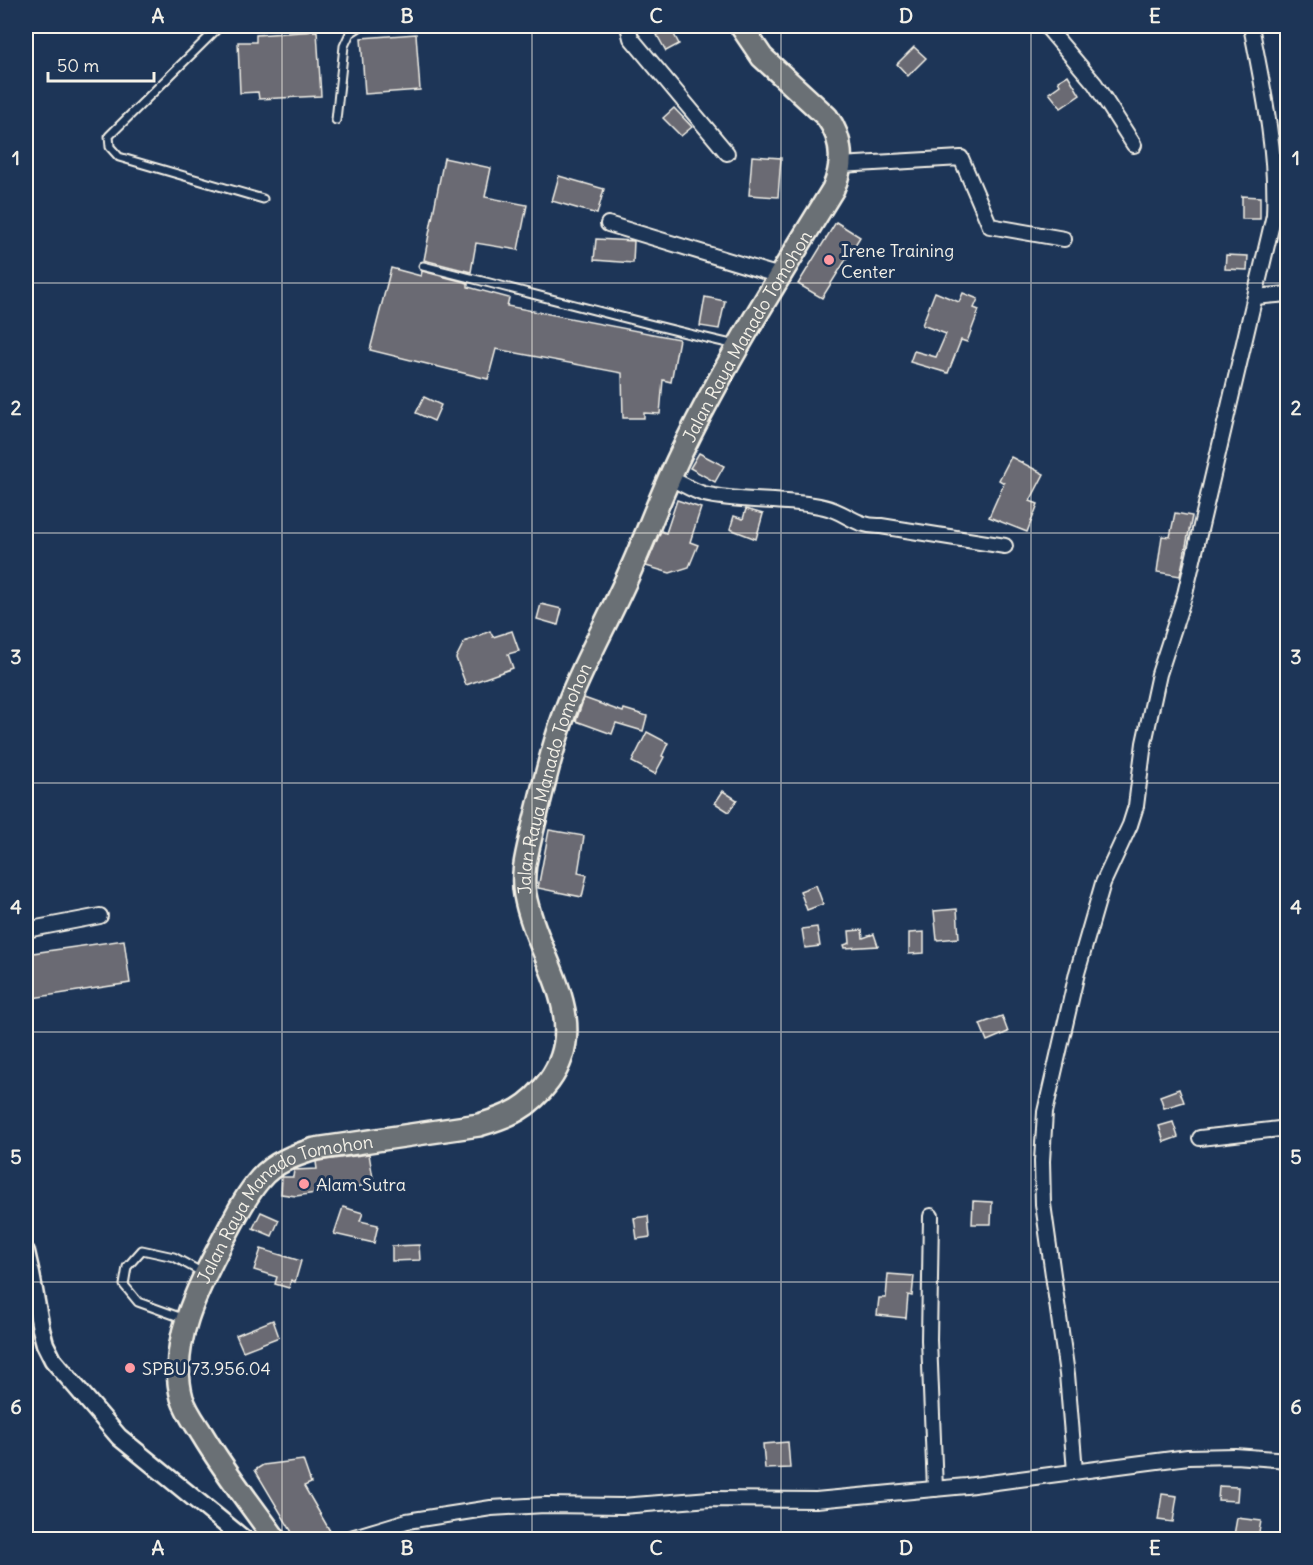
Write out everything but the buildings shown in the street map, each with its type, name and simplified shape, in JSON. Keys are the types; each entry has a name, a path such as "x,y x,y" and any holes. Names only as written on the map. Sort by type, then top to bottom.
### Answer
{"highway":[{"name":"Jalan Raya Manado Tomohon","path":"276,1539 214,1454 186,1408 180,1386 179,1369 181,1344 187,1320 205,1274 238,1211 260,1179 280,1163 315,1149 493,1121 528,1104 538,1095 556,1071 564,1047 566,1018 549,963 529,914 523,883 524,866 546,774 570,700 631,569 683,449 738,346 833,189 840,165 840,144 836,130 827,117 762,57 741,26"}],"street":[{"path":"628,26 631,38 727,153"},
{"path":"1047,26 1095,84 1134,145"},
{"path":"1075,1471 1067,1374 1043,1204 1042,1161 1045,1112 1077,974 1103,883 1130,825 1136,806 1144,743 1159,674 1185,594 1248,321 1281,215 1272,138 1251,26"},
{"path":"840,165 961,158 990,226 1065,239"},
{"path":"608,224 780,276"},
{"path":"1255,297 1287,294"},
{"path":"670,478 702,493 729,498 772,500 825,507 840,512 863,525 1005,546"},
{"path":"26,930 100,916"},
{"path":"1200,1138 1287,1128"},
{"path":"931,1216 930,1350 935,1489"},
{"path":"26,1252 41,1329 53,1360 119,1437 245,1539"},
{"path":"344,1539 408,1521 491,1508 545,1505 622,1506 710,1499 816,1500 935,1489 1200,1456 1287,1460"}],"lane":[{"path":"220,26 109,136 110,147 119,157 263,199"},
{"path":"336,120 344,46 350,33 361,26"},
{"path":"423,266 738,346"},
{"path":"187,1320 138,1302 124,1285 127,1267 142,1250 174,1257 205,1274"}],"place":[{"name":"Irene Training Center","path":"829,260"},
{"name":"Alam Sutra","path":"304,1184"},
{"name":"SPBU 73.956.04","path":"130,1368"}]}
